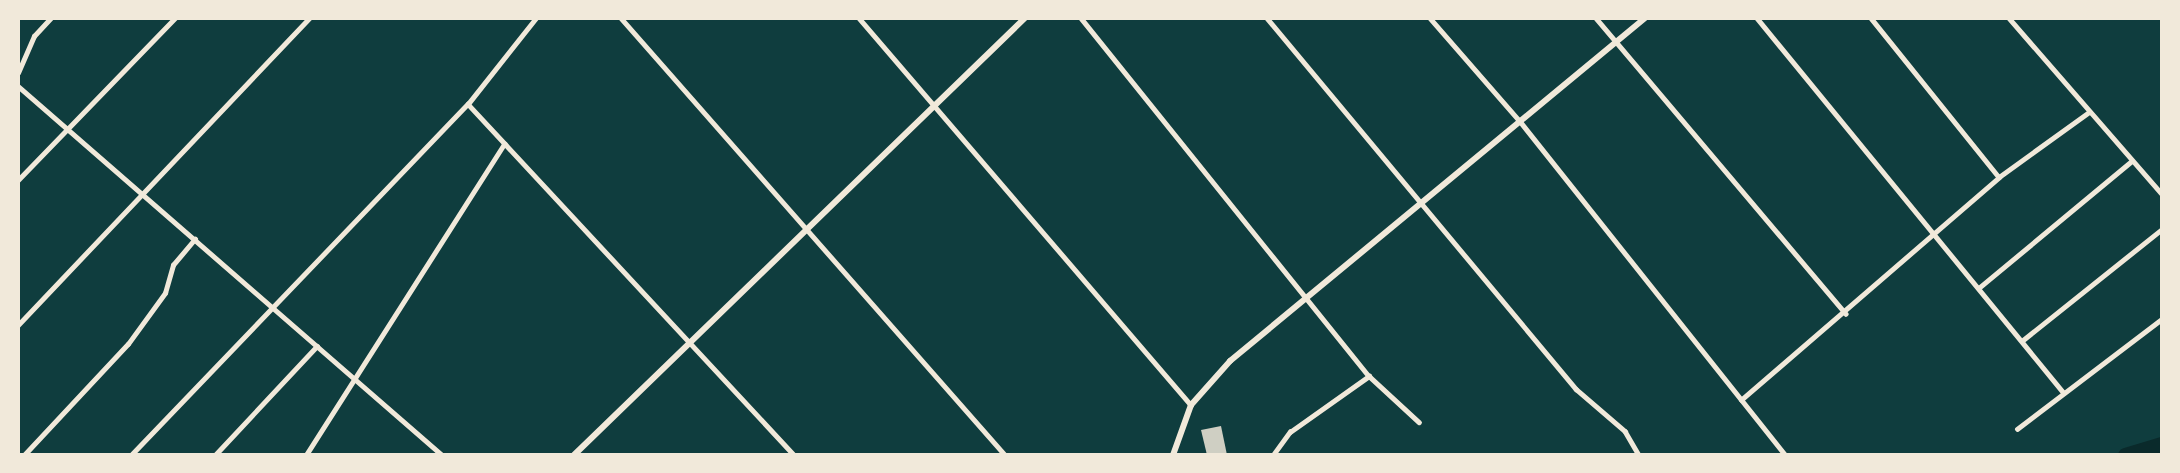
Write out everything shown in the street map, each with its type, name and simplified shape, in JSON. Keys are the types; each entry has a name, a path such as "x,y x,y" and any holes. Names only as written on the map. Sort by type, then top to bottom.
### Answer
{"main road":[{"path":"574,455 1025,18"},
{"path":"1173,455 1191,405 1230,361 1645,18"}],"street":[{"path":"18,73 34,36 51,18"},
{"path":"18,180 175,18"},
{"path":"18,325 309,18"},
{"path":"131,455 468,104 536,18"},
{"path":"621,18 1005,455"},
{"path":"860,18 1191,405"},
{"path":"1081,18 1369,376 1419,422"},
{"path":"1267,18 1576,389 1625,431 1639,455"},
{"path":"1430,18 1519,120 1785,455"},
{"path":"1596,18 1846,314"},
{"path":"1757,18 1935,231 2064,392"},
{"path":"1870,18 1999,177"},
{"path":"2009,18 2162,194"},
{"path":"18,86 442,455"},
{"path":"468,104 688,344 794,455"},
{"path":"1741,400 1846,314 1935,231 1999,177 2089,112"},
{"path":"306,455 504,144"},
{"path":"1980,287 2132,161"},
{"path":"2023,340 2162,229"},
{"path":"24,455 128,344 165,293 173,265 195,239"},
{"path":"2017,429 2162,319"},
{"path":"215,455 318,346"},
{"path":"1273,455 1290,432 1369,376"}],"building":[{"path":"1221,426 1227,455 1207,455 1201,430"}],"waterway":[{"path":"2125,455 2162,444"}]}
